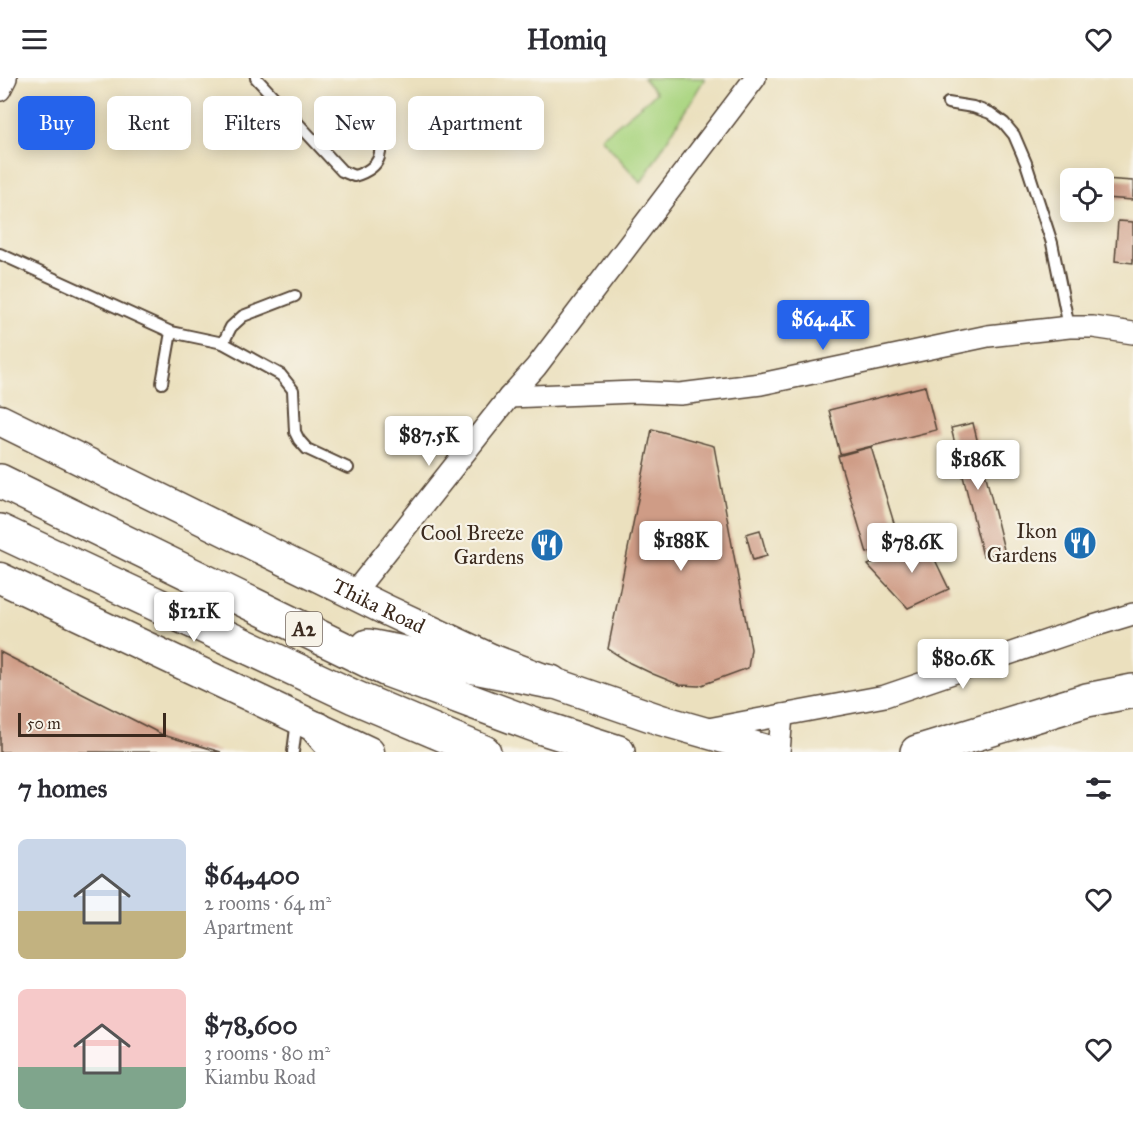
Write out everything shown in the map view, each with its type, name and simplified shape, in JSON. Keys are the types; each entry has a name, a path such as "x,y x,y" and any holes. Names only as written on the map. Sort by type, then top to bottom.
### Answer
{"highway":[{"name":"A2","path":"0,482 387,670 540,728 618,752"},
{"name":"A2","path":"0,531 354,697 484,752"},
{"path":"319,636 551,682"},
{"path":"917,752 1087,700 1133,691"}],"main road":[{"name":"Thika Road","path":"0,420 471,650 551,682 661,720 773,752"},
{"path":"0,578 318,733 369,752"}],"street":[{"path":"0,90 6,78"},
{"path":"353,594 509,397 536,367 755,78"},
{"path":"509,397 635,392 680,394 760,384 988,336 1069,327 1093,327 1133,333"},
{"path":"699,730 885,696 1047,640 1133,614"},
{"path":"779,752 782,715"}],"lane":[{"path":"256,78 314,141"},
{"path":"948,103 973,107 990,113 1004,123 1014,135 1026,163 1052,243 1069,327"},
{"path":"323,150 342,171 354,176 366,172 377,162 382,150"},
{"path":"0,254 171,332 223,343 281,375 289,382 293,390 295,432 299,440 307,449 348,468"},
{"path":"223,343 231,327 243,316 295,296"},
{"path":"162,383 171,332"},
{"path":"293,752 318,733"}],"green space":[{"path":"643,78 705,78 641,183 601,138 656,93"}],"building":[{"path":"1114,180 1133,181 1133,200 1114,199"},
{"path":"1118,221 1133,222 1133,263 1115,261"},
{"path":"925,386 936,430 840,454 829,410"},
{"path":"973,423 1006,558 998,560 996,553 983,556 951,428"},
{"path":"652,429 714,446 751,649 748,668 699,686 680,685 630,663 608,649"},
{"path":"871,447 900,543 867,553 838,456"},
{"path":"760,530 767,556 753,560 746,534"},
{"path":"925,539 949,589 908,608 868,565"},
{"path":"0,652 163,735 221,752 0,752"}],"place":[{"name":"Ikon Gardens","path":"1080,543"},
{"name":"Cool Breeze Gardens","path":"547,545"}]}
